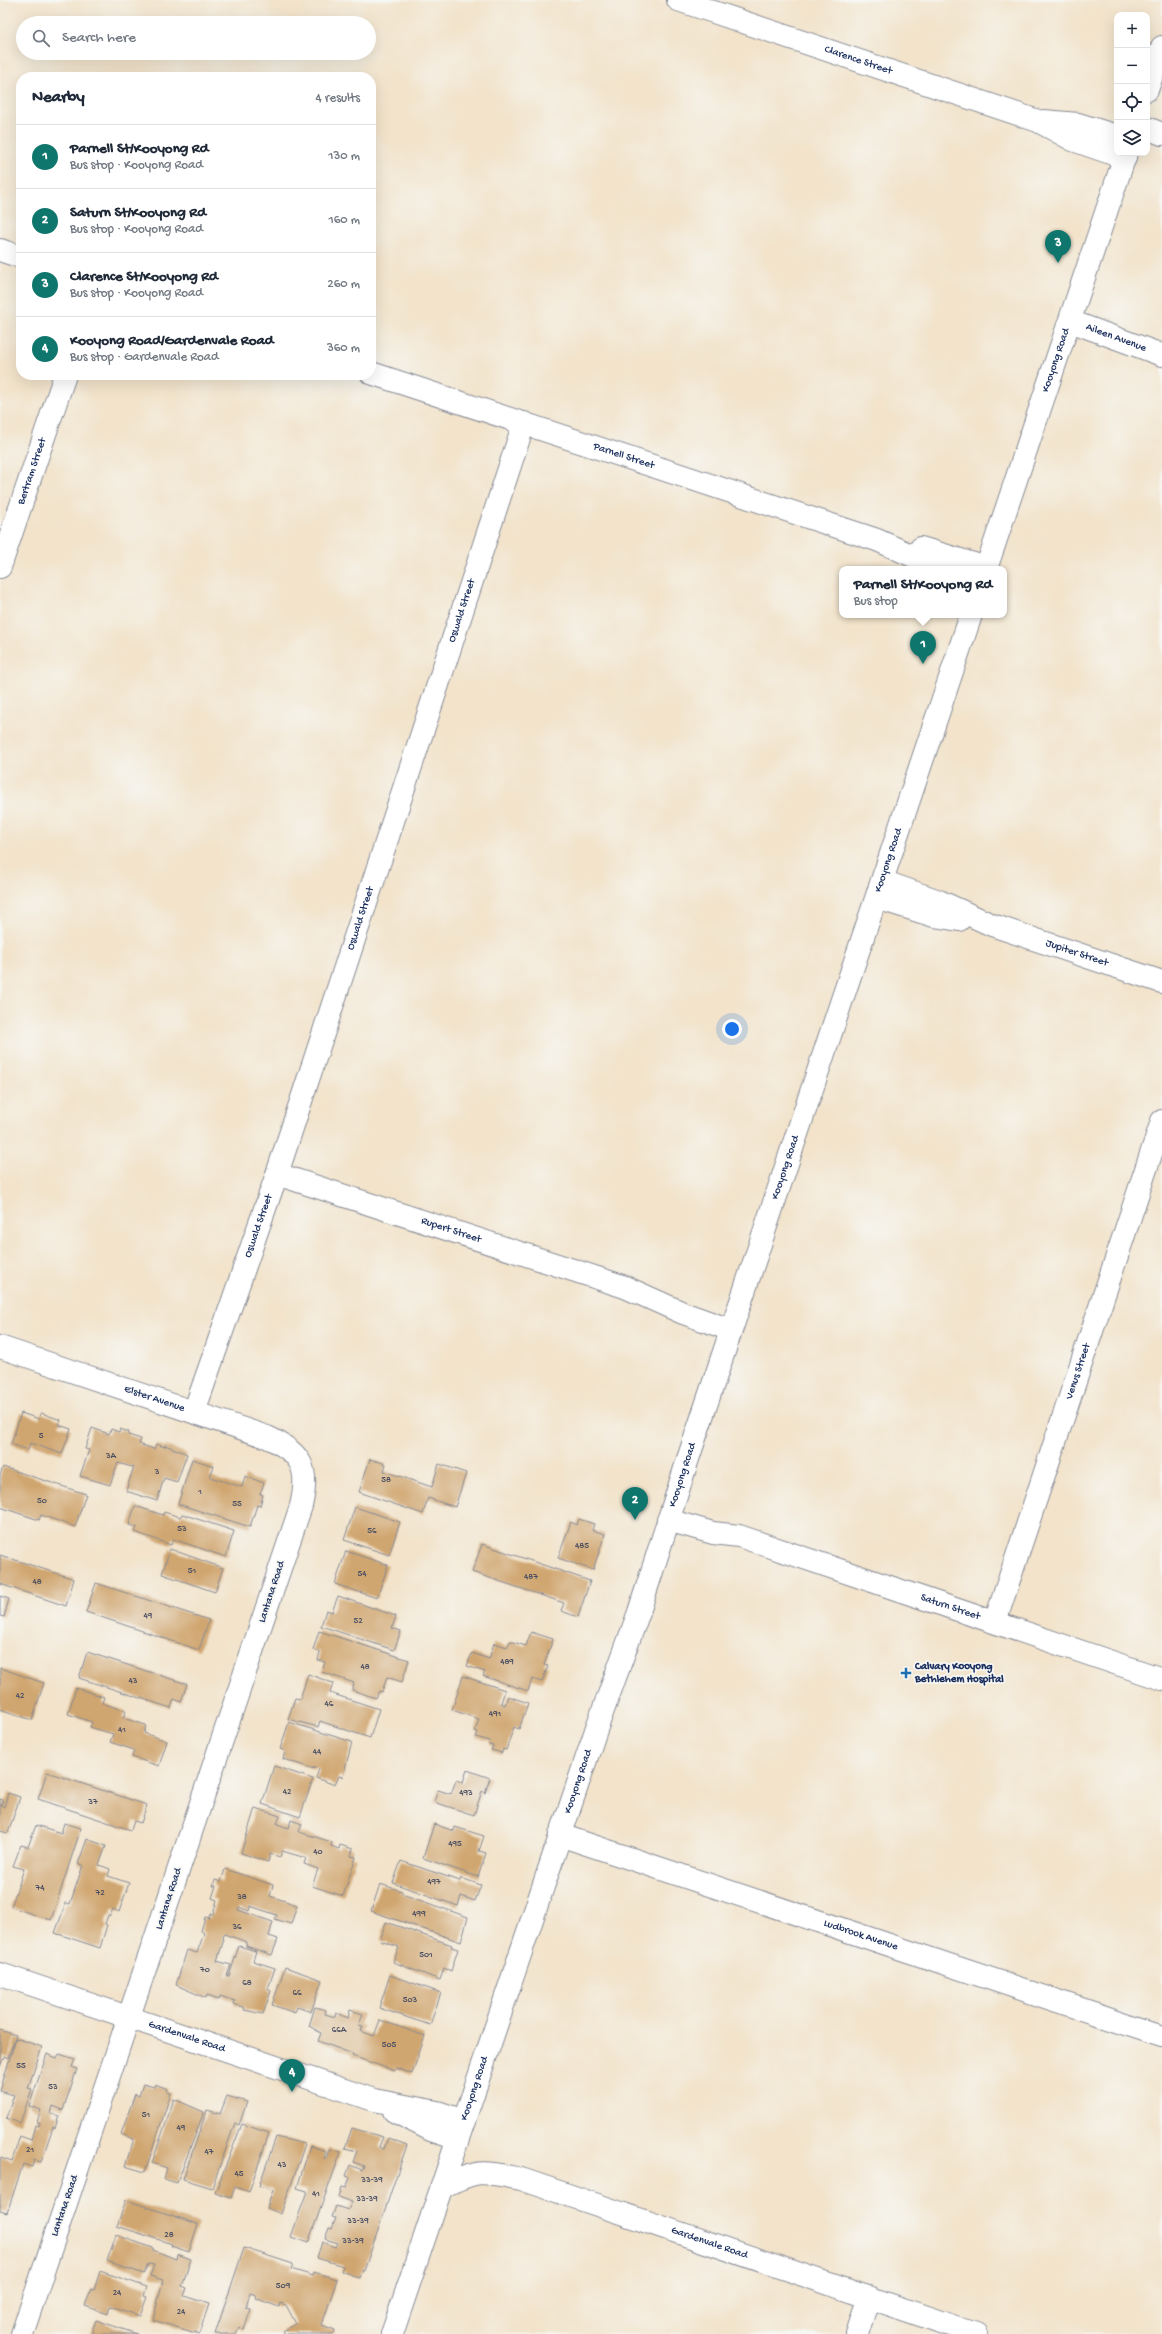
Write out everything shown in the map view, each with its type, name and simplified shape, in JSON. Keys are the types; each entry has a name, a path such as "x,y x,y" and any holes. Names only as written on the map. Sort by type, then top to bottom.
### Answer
{"street":[{"name":"Clarence Street","path":"678,0 1038,121 1073,140 1114,153"},
{"path":"1149,84 1162,46"},
{"name":"Clarence Street","path":"1038,121 1078,124 1114,135"},
{"path":"1150,129 1162,134"},
{"path":"1150,145 1162,148"},
{"name":"Kooyong Road","path":"988,566 1125,156"},
{"path":"0,250 16,255"},
{"name":"Aileen Avenue","path":"1070,321 1162,355"},
{"name":"Parnell Street","path":"376,375 876,540 935,566"},
{"name":"Bertram Street","path":"0,568 63,380"},
{"name":"Oswald Street","path":"194,1412 277,1174 524,423"},
{"name":"Parnell Street","path":"876,540 934,551 981,566"},
{"name":"Kooyong Road","path":"392,2334 560,1835 639,1612 670,1513 970,618"},
{"name":"Jupiter Street","path":"879,889 939,901 992,925 1162,982"},
{"name":"Venus Street","path":"995,1622 1162,1121"},
{"name":"Rupert Street","path":"277,1174 625,1287 683,1313 734,1322"},
{"name":"Elster Avenue","path":"0,1347 267,1437 284,1445 295,1454 301,1463"},
{"name":"Lantana Road","path":"22,2334 301,1506 306,1480 301,1463"},
{"name":"Saturn Street","path":"670,1513 713,1533 739,1536 1162,1679"},
{"name":"Ludbrook Avenue","path":"560,1835 1162,2036"},
{"name":"Gardenvale Road","path":"0,1974 374,2100 437,2112 461,2130"},
{"name":"Gardenvale Road","path":"442,2187 470,2174 478,2172 521,2179 976,2334"},
{"path":"857,2334 869,2298"}],"building":[{"path":"21,1413 39,1419 41,1413 61,1420 59,1425 71,1429 62,1454 30,1443 28,1450 11,1444"},
{"path":"92,1428 109,1434 111,1429 119,1432 120,1429 129,1432 128,1435 141,1439 139,1444 154,1449 156,1444 165,1447 165,1445 187,1454 177,1482 164,1478 157,1501 126,1491 134,1466 132,1467 118,1463 110,1485 80,1476 89,1450 85,1449"},
{"path":"192,1459 214,1466 210,1477 242,1487 245,1476 264,1483 260,1494 263,1495 260,1506 257,1505 250,1527 178,1504"},
{"path":"370,1459 386,1464 384,1471 432,1487 439,1464 466,1473 455,1507 428,1498 423,1514 359,1492"},
{"path":"3,1467 86,1494 75,1527 41,1515 39,1520 0,1507 0,1475"},
{"path":"135,1506 163,1515 164,1512 180,1517 182,1514 234,1531 226,1557 173,1539 171,1545 135,1532 137,1527 129,1525"},
{"path":"355,1507 400,1522 389,1555 344,1540"},
{"path":"579,1519 594,1524 592,1530 605,1534 593,1570 558,1558 571,1522 577,1525"},
{"path":"482,1544 590,1581 578,1617 561,1611 564,1603 472,1572"},
{"path":"170,1549 223,1568 215,1592 162,1574"},
{"path":"346,1551 388,1565 377,1598 335,1584"},
{"path":"0,1555 74,1579 66,1606 0,1584"},
{"path":"96,1583 209,1620 199,1650 86,1612"},
{"path":"0,1596 9,1599 4,1617 0,1616"},
{"path":"338,1596 396,1616 392,1628 401,1631 394,1650 321,1626 326,1610 332,1612"},
{"path":"319,1631 409,1660 402,1682 387,1677 382,1692 379,1691 376,1698 352,1690 354,1683 322,1672 325,1662 318,1660 320,1652 313,1650"},
{"path":"531,1632 553,1639 544,1665 548,1666 542,1682 532,1679 528,1691 483,1676 485,1672 467,1666 472,1653 489,1659 494,1643 507,1647 510,1641 526,1646"},
{"path":"87,1652 187,1684 181,1702 174,1699 171,1708 79,1678"},
{"path":"0,1668 44,1683 32,1720 0,1709"},
{"path":"308,1674 333,1683 330,1693 379,1709 370,1738 320,1721 318,1727 288,1719 295,1698 300,1699"},
{"path":"463,1676 505,1690 501,1703 505,1705 508,1696 528,1703 519,1729 514,1727 506,1750 503,1749 502,1753 491,1750 493,1746 489,1745 490,1741 476,1737 478,1732 475,1731 479,1719 452,1710"},
{"path":"76,1688 104,1697 102,1703 126,1711 123,1718 146,1725 144,1733 167,1741 159,1766 132,1757 134,1750 110,1742 113,1734 90,1727 92,1722 68,1714"},
{"path":"289,1722 352,1742 343,1777 339,1776 335,1785 316,1778 319,1769 314,1767 314,1769 283,1759 285,1751 280,1749"},
{"path":"274,1766 313,1779 300,1817 262,1804"},
{"path":"467,1770 490,1778 485,1793 482,1791 474,1815 434,1802 438,1790 451,1794 456,1780 463,1782"},
{"path":"47,1772 147,1805 141,1823 134,1821 131,1830 38,1799"},
{"path":"8,1793 20,1797 8,1833 0,1831 0,1799 3,1800 1,1806 4,1807"},
{"path":"255,1808 280,1816 277,1824 289,1828 291,1820 302,1824 299,1832 332,1842 331,1846 339,1849 340,1845 353,1849 351,1856 356,1857 343,1896 312,1886 318,1869 304,1864 306,1858 282,1851 280,1857 270,1854 268,1862 241,1853"},
{"path":"64,1823 81,1828 51,1920 11,1907 24,1869 13,1866 21,1845 28,1847 36,1825 61,1833"},
{"path":"434,1824 454,1831 455,1827 484,1836 479,1851 486,1853 478,1877 423,1858"},
{"path":"87,1839 106,1846 99,1865 110,1869 108,1876 129,1883 119,1912 113,1909 110,1916 108,1915 105,1924 107,1925 100,1948 55,1933 66,1903 70,1904 83,1865 78,1864"},
{"path":"401,1861 460,1881 461,1878 481,1885 475,1901 461,1896 458,1906 393,1883"},
{"path":"225,1869 273,1885 270,1896 297,1905 291,1924 275,1919 277,1915 250,1906 249,1911 239,1907 238,1910 273,1922 269,1936 278,1939 272,1955 246,1946 247,1942 224,1934 224,1939 217,1961 231,1965 227,1976 229,1976 239,1946 256,1951 253,1961 275,1968 268,1989 271,1991 263,2014 244,2010 245,2008 234,2004 235,2001 220,1996 219,1999 207,1995 206,1998 176,1985 187,1950 197,1953 204,1933 201,1931 205,1917 209,1918 210,1914 213,1914 217,1900 212,1898 216,1886 213,1886 215,1880 221,1882"},
{"path":"380,1884 402,1891 402,1894 468,1917 461,1942 371,1911"},
{"path":"386,1922 452,1945 451,1947 458,1949 451,1971 444,1968 440,1980 393,1962 399,1947 380,1941"},
{"path":"285,1967 322,1980 311,2012 297,2007 295,2013 272,2005"},
{"path":"390,1975 441,1993 430,2025 379,2008"},
{"path":"315,2007 326,2010 325,2014 335,2017 336,2013 348,2018 350,2010 363,2014 359,2025 363,2026 361,2031 374,2036 380,2020 425,2036 412,2074 396,2068 395,2071 352,2056 353,2054 318,2041 321,2033 309,2026"},
{"path":"0,2030 16,2035 8,2058 4,2056 0,2067"},
{"path":"16,2038 42,2047 28,2088 32,2089 20,2123 6,2118 14,2095 0,2091"},
{"path":"47,2054 57,2058 59,2054 75,2059 72,2067 77,2069 63,2110 53,2106 51,2114 59,2116 55,2128 53,2127 41,2162 34,2160 32,2167 23,2164 7,2213 0,2211 1,2157 12,2161 20,2136 31,2140 35,2125 39,2126 40,2123 37,2122 41,2110 29,2106"},
{"path":"143,2084 154,2087 155,2084 168,2089 167,2092 171,2093 145,2172 125,2166 134,2139 121,2134 135,2094 139,2096"},
{"path":"227,2096 247,2102 239,2125 235,2123 212,2188 183,2179 207,2110 220,2114"},
{"path":"174,2099 204,2112 177,2183 164,2179 167,2168 152,2163"},
{"path":"242,2124 269,2133 249,2192 235,2187 231,2198 215,2193"},
{"path":"352,2128 383,2137 379,2147 384,2149 388,2138 407,2145 364,2271 363,2270 360,2278 341,2271 343,2266 317,2258 322,2242 336,2247 338,2243 325,2239 329,2228 332,2229 336,2218 332,2217 336,2206 348,2210 352,2202 339,2197 342,2187 346,2188 350,2177 346,2176 350,2165 362,2170 364,2166 353,2162 357,2151 345,2148"},
{"path":"276,2137 305,2144 281,2214 267,2208 273,2190 259,2186"},
{"path":"310,2146 326,2151 324,2158 326,2159 329,2149 341,2152 308,2243 291,2237 307,2191 297,2188"},
{"path":"126,2200 198,2224 189,2252 171,2246 172,2244 117,2226"},
{"path":"116,2235 153,2248 153,2250 176,2259 177,2254 191,2259 182,2286 187,2288 184,2296 209,2304 199,2334 153,2320 163,2280 150,2276 154,2265 148,2264 144,2274 107,2261"},
{"path":"244,2248 293,2264 291,2269 313,2276 314,2272 337,2279 322,2325 335,2330 334,2334 285,2334 283,2331 296,2324 286,2305 280,2303 279,2307 255,2298 256,2295 250,2293 246,2308 251,2309 244,2330 239,2327 236,2334 215,2334"},
{"path":"100,2271 147,2287 144,2296 147,2297 140,2316 110,2306 108,2314 85,2306 91,2289 94,2290"},
{"path":"96,2320 137,2334 91,2334"}],"place":[{"name":"Clarence St/Kooyong Rd","path":"1058,263"},
{"name":"Parnell St/Kooyong Rd","path":"923,664"},
{"name":"Saturn St/Kooyong Rd","path":"635,1520"},
{"name":"Calvary Kooyong Bethlehem Hospital","path":"906,1673"},
{"name":"Kooyong Road/Gardenvale Road","path":"292,2092"}]}
